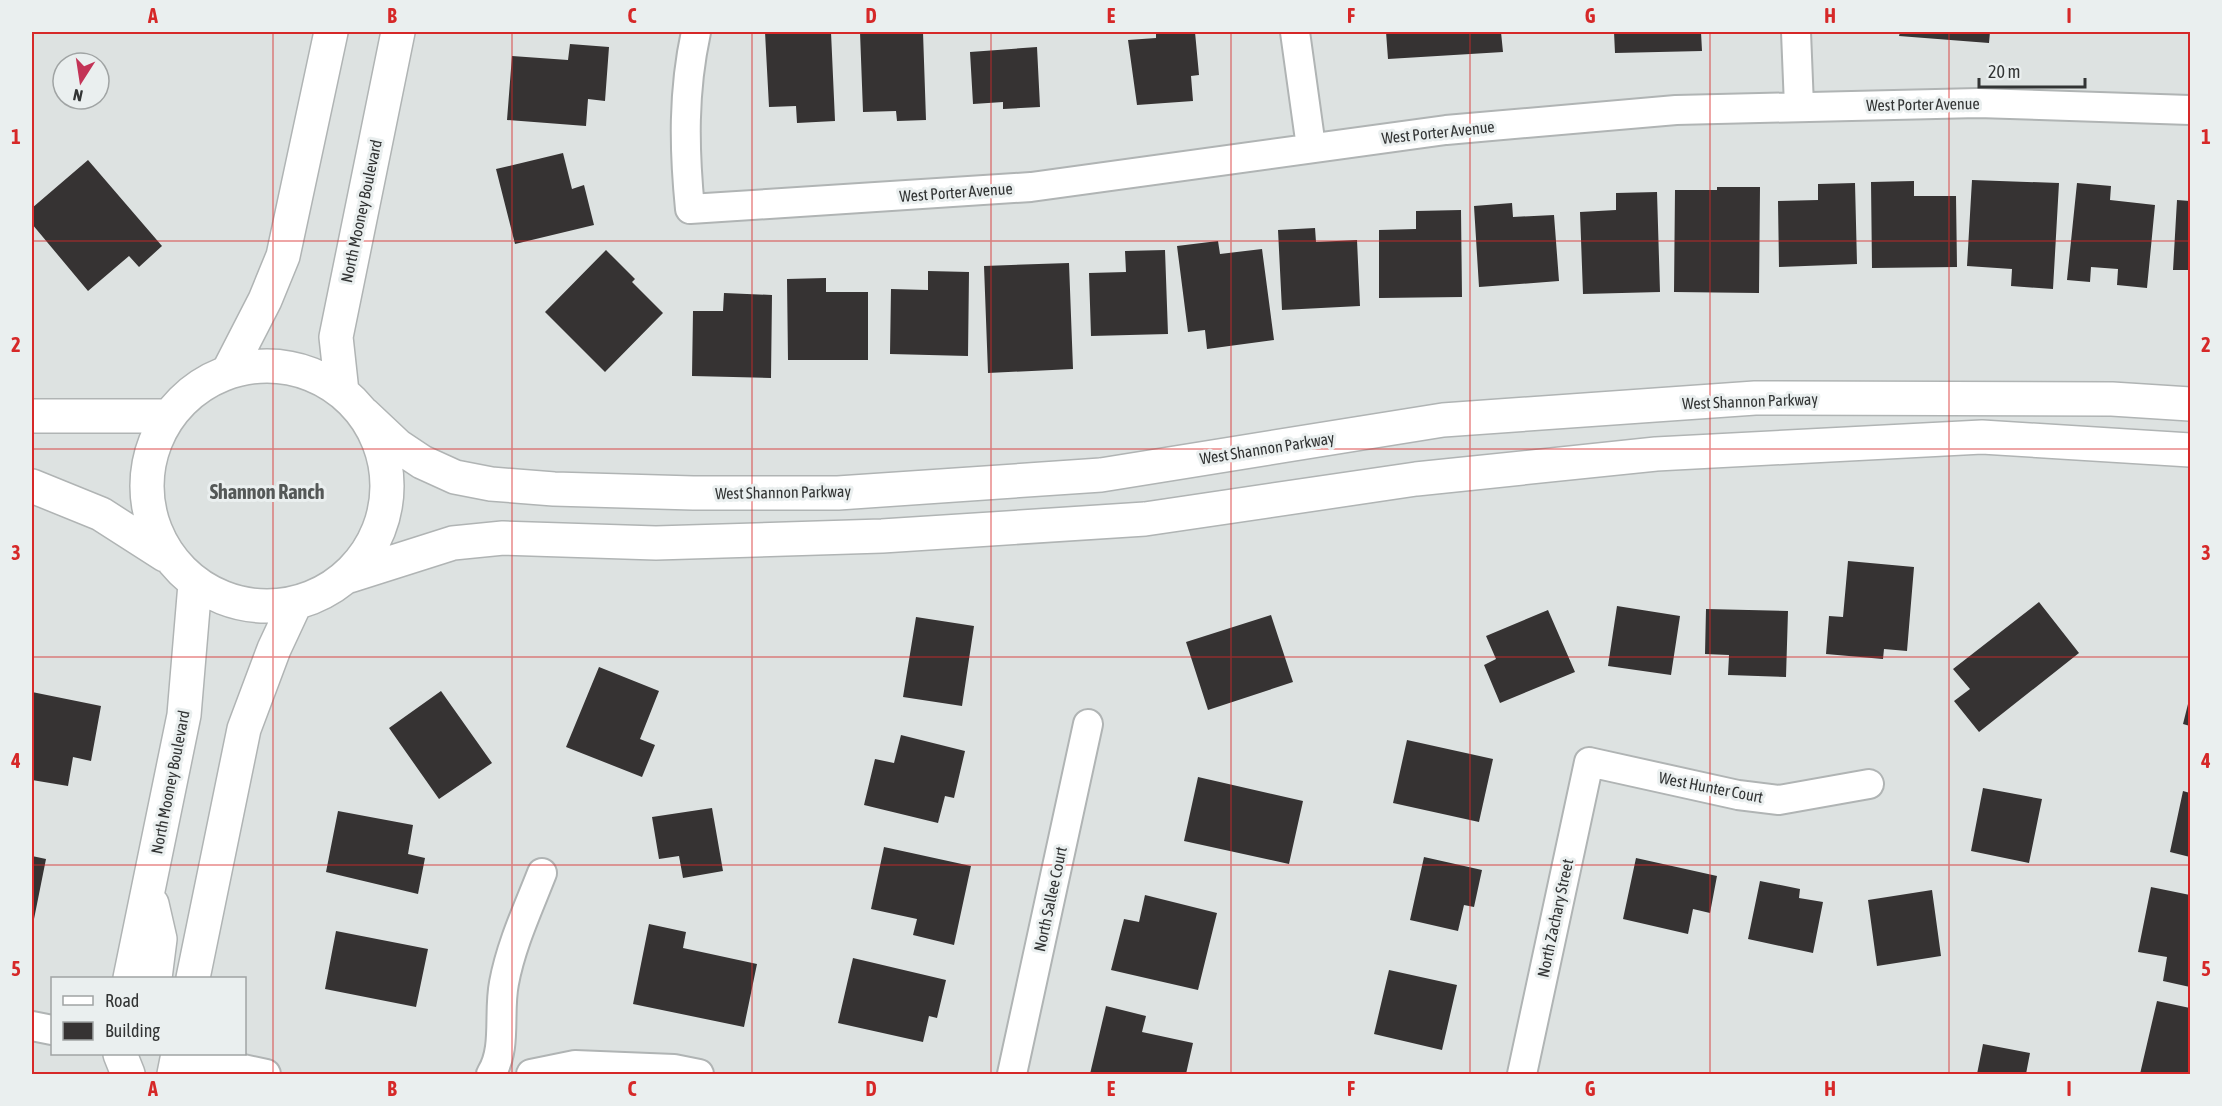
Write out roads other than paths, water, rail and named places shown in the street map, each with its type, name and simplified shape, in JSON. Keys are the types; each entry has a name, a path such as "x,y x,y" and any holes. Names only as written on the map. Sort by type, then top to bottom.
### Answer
{"street":[{"path":"228,372 265,300 283,256 331,32"},
{"name":"North Mooney Boulevard","path":"353,403 336,337 398,32"},
{"name":"West Porter Avenue","path":"696,32 685,103 684,142 690,209 1031,187 1311,147 1550,120 1676,110 1978,104 2190,110"},
{"path":"1295,32 1311,147"},
{"path":"1796,32 1799,106"},
{"name":"West Shannon Parkway","path":"168,557 151,524 145,486 151,449 168,416 194,389 228,372 267,366 307,372 353,403 398,447 422,462 455,477 491,484 554,489 693,493 838,493 1101,475 1443,420 1744,398 2100,399 2190,404"},
{"path":"349,576 371,548 384,516 388,480 381,446 353,403"},
{"path":"32,416 168,416"},
{"path":"32,486 101,514 168,557 195,584 226,600 261,607 295,604 324,593 349,576 453,543 503,538 656,543 882,536 1145,519 1416,479 1656,454 1982,437 2190,450"},
{"name":"North Mooney Boulevard","path":"130,977 184,715 195,584"},
{"path":"193,977 244,729 274,649 295,604"},
{"name":"North Sallee Court","path":"1012,1074 1088,724"},
{"name":"West Hunter Court","path":"1589,762 1738,795 1779,800 1869,784"},
{"name":"North Zachary Street","path":"1522,1074 1589,762"},
{"path":"491,1074 500,1055 499,1024 504,983 514,943 542,873"},
{"path":"148,891 160,939 155,977"},
{"path":"32,1026 51,1030"},
{"path":"110,1074 114,1055"},
{"path":"121,1055 128,1074"},
{"path":"177,1059 267,1074"},
{"path":"531,1074 575,1065 674,1069 699,1074"}],"district":[{"name":"Shannon Ranch","path":"267,491"}]}
